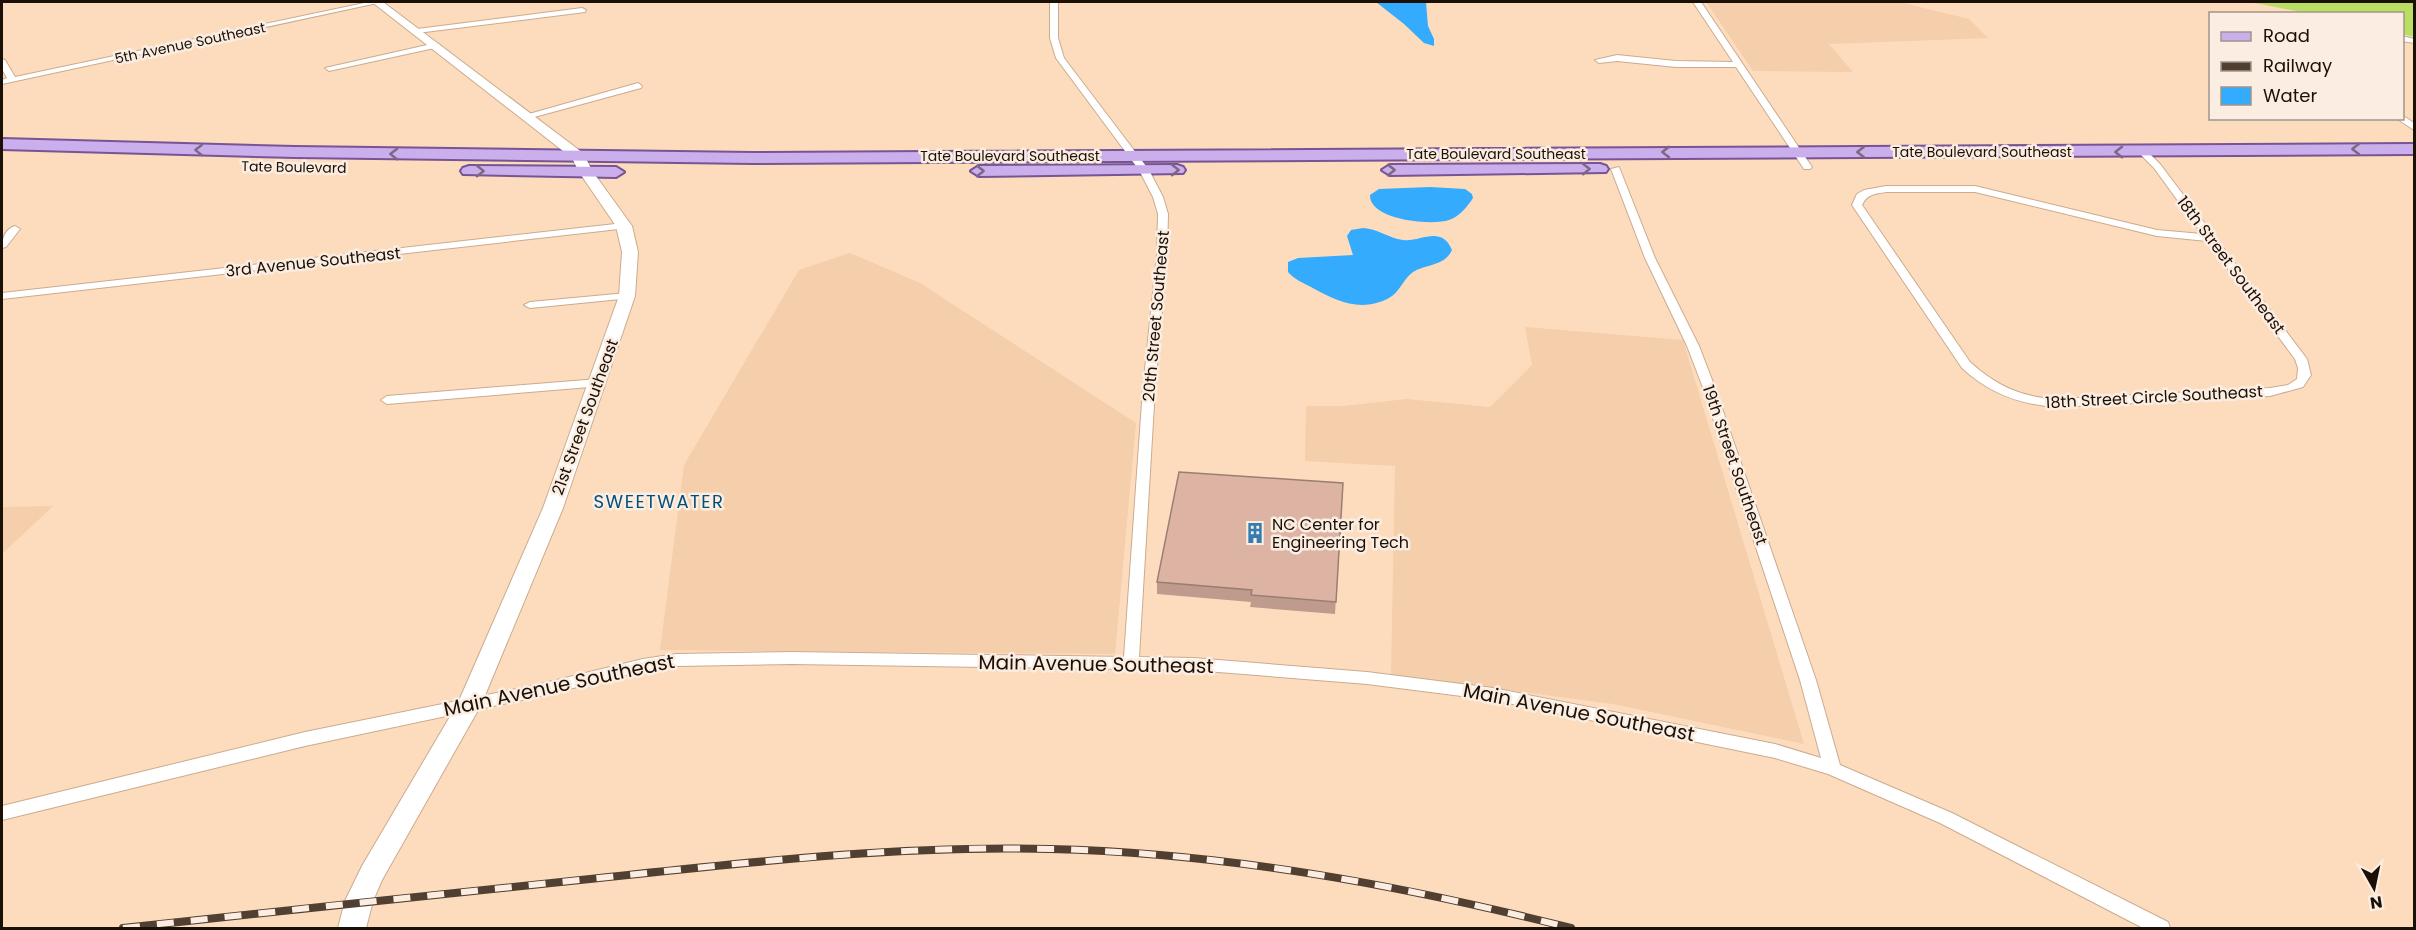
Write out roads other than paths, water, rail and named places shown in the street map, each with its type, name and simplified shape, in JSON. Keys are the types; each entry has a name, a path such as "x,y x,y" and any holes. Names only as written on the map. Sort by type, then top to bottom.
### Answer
{"main road":[{"name":"Tate Boulevard","path":"2,144 582,164"},
{"name":"Tate Boulevard Southeast","path":"582,164 753,158 2415,149"},
{"path":"2,160 25,161"},
{"name":"Tate Boulevard Southeast","path":"582,164 1144,171 2415,165"},
{"name":"Tate Boulevard","path":"200,166 582,164"}],"street":[{"name":"21st Street Southeast","path":"351,928 359,901 371,874 469,705 549,518 627,296 630,252 624,226 582,164 527,116 377,2"},
{"name":"5th Avenue Southeast","path":"2,82 377,2"},
{"name":"20th Street Southeast","path":"1054,2 1055,44 1060,58 1144,171 1158,197 1163,226 1149,388 1131,663"},
{"path":"1697,2 1807,167"},
{"path":"417,31 582,10"},
{"path":"329,68 436,45"},
{"path":"1599,60 1617,58 1676,64 1740,65"},
{"path":"2,62 12,80"},
{"path":"527,116 638,86"},
{"name":"18th Street Southeast","path":"2143,152 2157,166 2301,359 2305,372 2301,383"},
{"name":"19th Street Southeast","path":"1616,168 1650,258 1693,346 1708,385 1808,680 1833,769"},
{"name":"18th Street Circle Southeast","path":"2211,238 2157,233 1975,189 1880,190 1864,194 1857,202 1860,212 1966,365 1988,384 2012,396 2058,404 2270,392 2287,389 2301,383"},
{"name":"3rd Avenue Southeast","path":"2,296 624,226"},
{"path":"2,245 15,229"},
{"path":"530,306 627,296"},
{"path":"387,400 598,383"},
{"name":"Main Avenue Southeast","path":"2,813 305,739 469,705 643,665 698,658 1131,663 1267,669 1398,681 1493,694 1728,740 1833,769 1946,818 2161,928"}],"water":[{"path":"1376,2 1426,2 1428,26 1434,39 1434,46 1424,43"},
{"path":"1430,187 1465,189 1472,194 1473,198 1453,219 1429,222 1402,219 1379,210 1372,203 1370,195 1379,189"},
{"path":"1363,228 1403,240 1436,236 1447,242 1452,250 1440,262 1413,272 1389,298 1369,305 1339,301 1293,277 1288,272 1288,262 1298,258 1353,255 1347,236 1351,230"}],"railway":[{"path":"123,928 762,861 992,848 1116,852 1248,864 1378,885 1571,928"}],"place":[{"name":"NC Center for Engineering Tech","path":"1255,533"}],"district":[{"name":"SWEETWATER","path":"659,501"}]}
